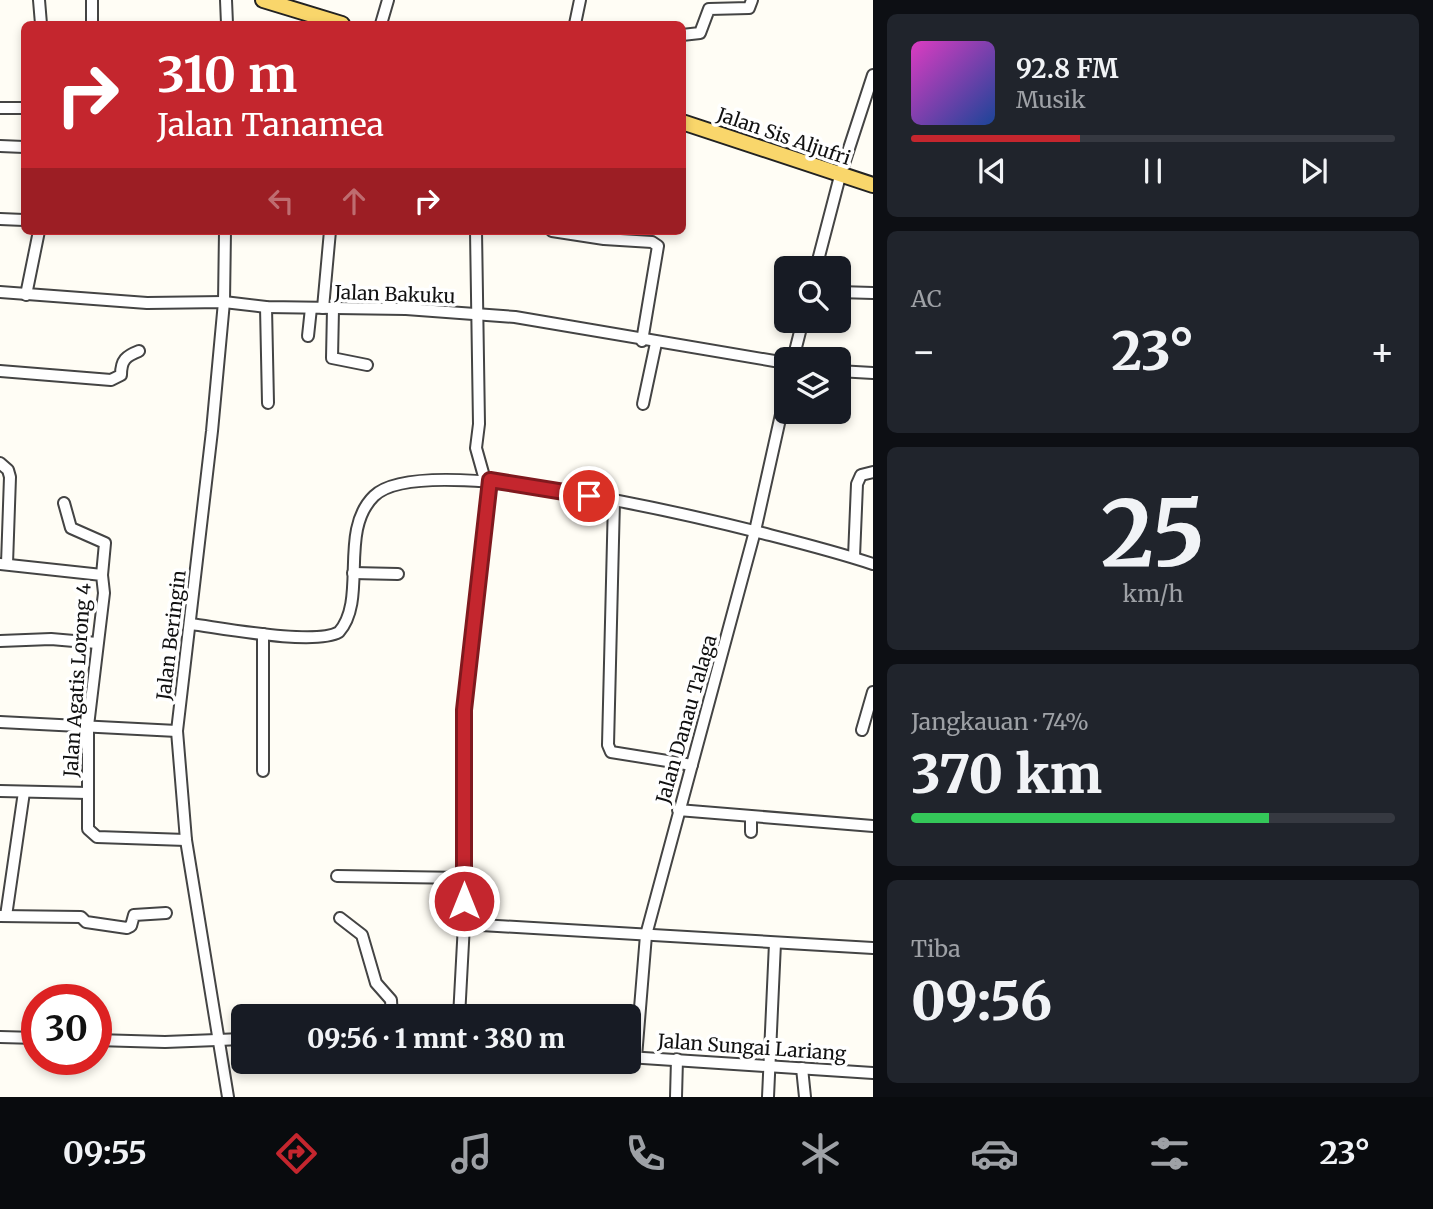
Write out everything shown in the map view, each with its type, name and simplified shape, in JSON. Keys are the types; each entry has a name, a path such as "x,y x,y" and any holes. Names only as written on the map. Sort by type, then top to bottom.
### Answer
{"main road":[{"path":"262,0 332,21"},
{"name":"Jalan Sis Aljufri","path":"686,123 873,186"}],"street":[{"path":"39,0 41,21"},
{"path":"92,0 92,21"},
{"path":"226,0 226,21"},
{"path":"382,21 388,0"},
{"path":"686,35 700,33 709,9 749,8 752,0"},
{"path":"575,21 578,1"},
{"path":"819,256 840,176 873,75"},
{"path":"0,108 21,108"},
{"path":"0,146 21,147"},
{"path":"0,219 21,220"},
{"path":"26,295 38,235"},
{"name":"Jalan Beringin","path":"225,235 223,302 191,624 177,731 187,840 228,1097"},
{"path":"330,235 328,309 332,358 368,365"},
{"path":"460,1004 464,923 464,710 488,480 476,448 479,424 476,235"},
{"path":"578,235 652,242 658,246 642,341"},
{"name":"Jalan Bakuku","path":"0,292 146,303 223,302 265,307 406,309 546,320 642,341 774,361"},
{"path":"851,292 873,292"},
{"path":"265,307 268,403"},
{"path":"308,336 311,308"},
{"path":"643,404 656,343"},
{"path":"0,371 111,380 121,375 121,365 128,355 139,351"},
{"path":"851,372 873,373"},
{"name":"Jalan Danau Talaga","path":"638,1004 646,935 755,531 779,424"},
{"path":"0,463 8,470 10,478 3,564"},
{"path":"854,558 857,484 861,475 873,472"},
{"path":"191,624 263,634 327,637 340,632 347,619 359,517 378,492 413,483 488,480 614,500 755,531 873,564"},
{"path":"614,500 608,744 611,752 692,765"},
{"path":"64,503 71,528 105,543 102,575"},
{"name":"Jalan Agatis Lorong 4","path":"3,564 102,575 104,593 88,726 88,829 94,836 187,840"},
{"path":"354,573 398,574"},
{"path":"263,634 263,771"},
{"path":"0,641 51,639 97,643"},
{"path":"862,730 873,692"},
{"path":"0,722 177,731"},
{"path":"0,791 88,793"},
{"path":"24,792 3,916 81,917 86,922 127,928 131,926 134,915 166,913"},
{"path":"678,810 873,826"},
{"path":"751,817 751,832"},
{"path":"0,862 13,863"},
{"path":"337,876 464,878"},
{"path":"340,918 362,935 376,983 391,1000 391,1004"},
{"path":"464,923 873,948"},
{"path":"768,1097 775,943"},
{"path":"0,1037 21,1038"},
{"path":"112,1040 231,1039"},
{"name":"Jalan Sungai Lariang","path":"641,1057 873,1073"},
{"path":"676,1097 677,1059"},
{"path":"802,1068 805,1097"}],"route":[{"path":"464,901 464,710 490,480 589,496"}]}
